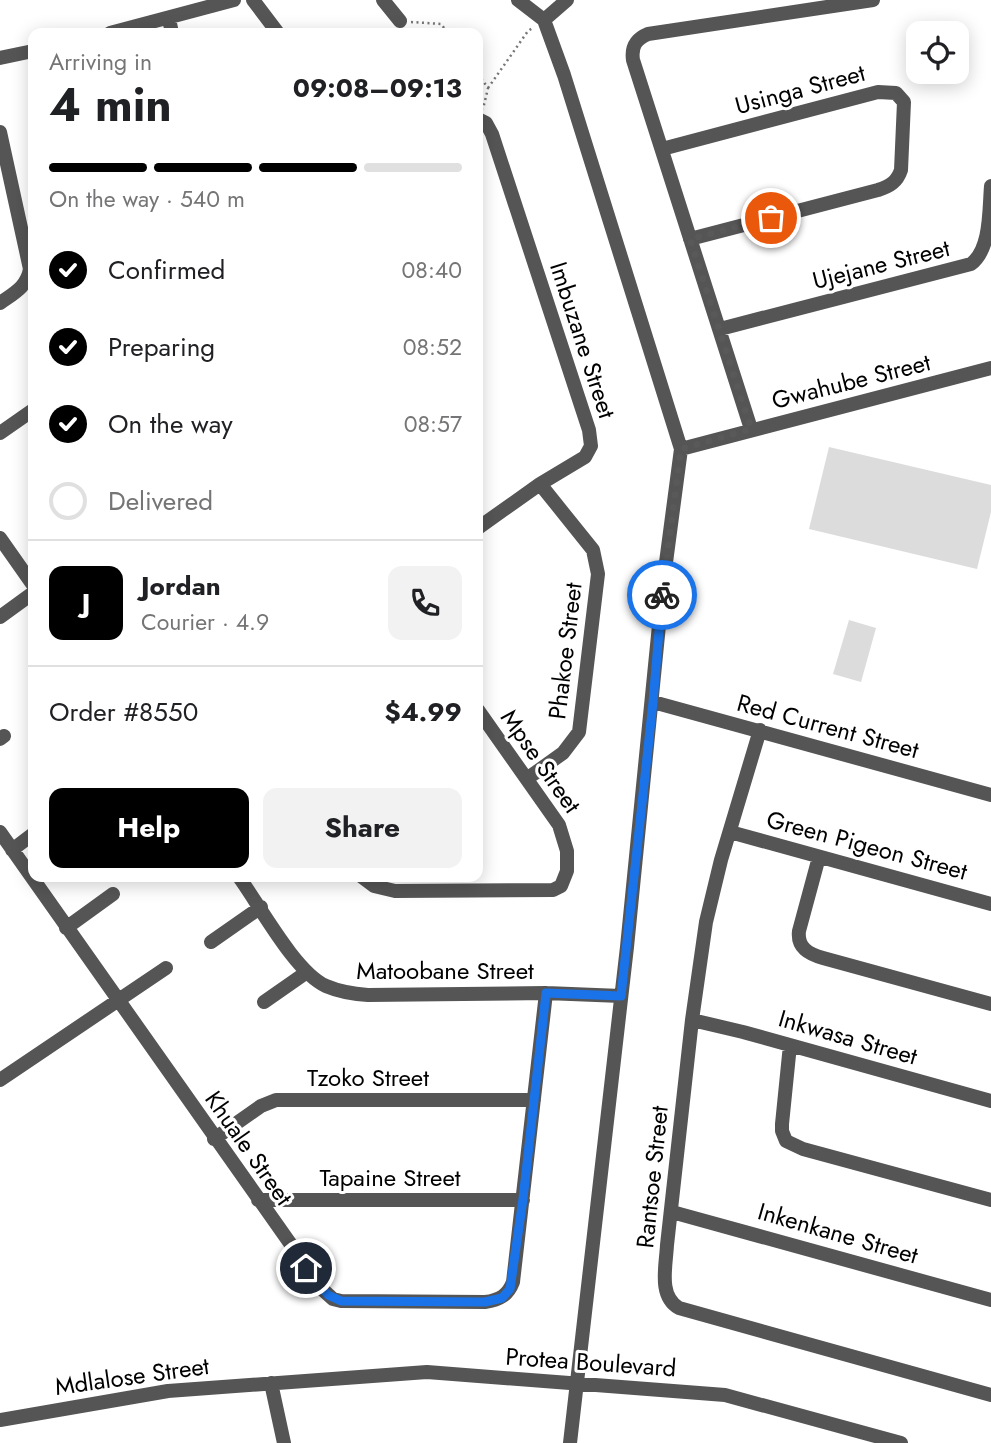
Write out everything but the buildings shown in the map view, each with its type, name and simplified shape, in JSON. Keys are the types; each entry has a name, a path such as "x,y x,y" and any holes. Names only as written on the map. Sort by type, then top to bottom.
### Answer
{"street":[{"path":"170,26 234,0"},
{"path":"253,0 274,28"},
{"path":"383,0 400,21"},
{"path":"518,0 544,20 564,75 681,449 663,585 653,702 570,1443"},
{"path":"544,20 567,0"},
{"path":"751,429 632,55 634,45 648,34 873,0"},
{"path":"0,58 28,52"},
{"name":"Usinga Street","path":"662,149 878,92 897,93 904,102 901,170 897,180 887,187 690,239"},
{"name":"Imbuzane Street","path":"483,121 492,134 591,439 590,452 585,457 540,484 483,524"},
{"path":"0,132 28,260"},
{"name":"Ujejane Street","path":"720,329 971,264 981,256 986,245 991,186"},
{"path":"0,303 20,289 28,279"},
{"name":"Gwahube Street","path":"681,449 991,368"},
{"path":"0,433 28,413"},
{"name":"Phakoe Street","path":"527,778 563,753 579,732 598,574 593,550 540,484"},
{"path":"0,538 28,578"},
{"path":"0,617 28,597"},
{"name":"Red Current Street","path":"653,702 990,790"},
{"name":"Mpse Street","path":"369,882 384,890 456,884 553,890 561,886 567,871 563,833 483,717"},
{"name":"Rantsoe Street","path":"760,730 706,922 692,1020 672,1212 665,1285 668,1298 679,1308 991,1395"},
{"name":"Khuale Street","path":"0,832 28,873"},
{"name":"Green Pigeon Street","path":"730,832 991,904"},
{"path":"12,850 28,838"},
{"path":"819,857 799,931 799,942 807,951 823,958 991,1004"},
{"name":"Khuale Street","path":"34,882 214,1139 323,1290 333,1299 357,1302 485,1302 502,1298 510,1289 546,993"},
{"name":"Matoobane Street","path":"243,882 286,947 306,971 326,986 349,993 546,993 621,996"},
{"path":"66,928 113,894"},
{"path":"211,942 261,907"},
{"path":"0,1080 166,968"},
{"path":"264,1002 306,971"},
{"name":"Inkwasa Street","path":"692,1020 991,1101"},
{"path":"790,1045 782,1131 786,1141 803,1149 991,1200"},
{"name":"Tzoko Street","path":"214,1139 261,1106 276,1100 534,1100"},
{"name":"Tapaine Street","path":"258,1200 523,1199"},
{"name":"Inkenkane Street","path":"672,1212 991,1300"},
{"name":"Protea Boulevard","path":"271,1383 419,1372 725,1395 901,1443"},
{"path":"271,1383 284,1443"},
{"name":"Mdlalose Street","path":"0,1420 168,1391 271,1383"}],"path":[{"path":"483,105 488,88 528,32 544,20"},
{"path":"400,21 441,24 444,28"},
{"path":"483,81 488,88"}],"shaded area":[{"path":"829,447 991,485 991,512 977,569 809,529"},
{"path":"849,620 876,628 861,682 833,674"}],"way so far":[{"path":"662,595 681,449 751,429 690,239 771,218"}],"route":[{"path":"306,1268 328,1295 341,1301 485,1302 502,1298 508,1293 513,1282 546,993 621,996 662,595"}]}
